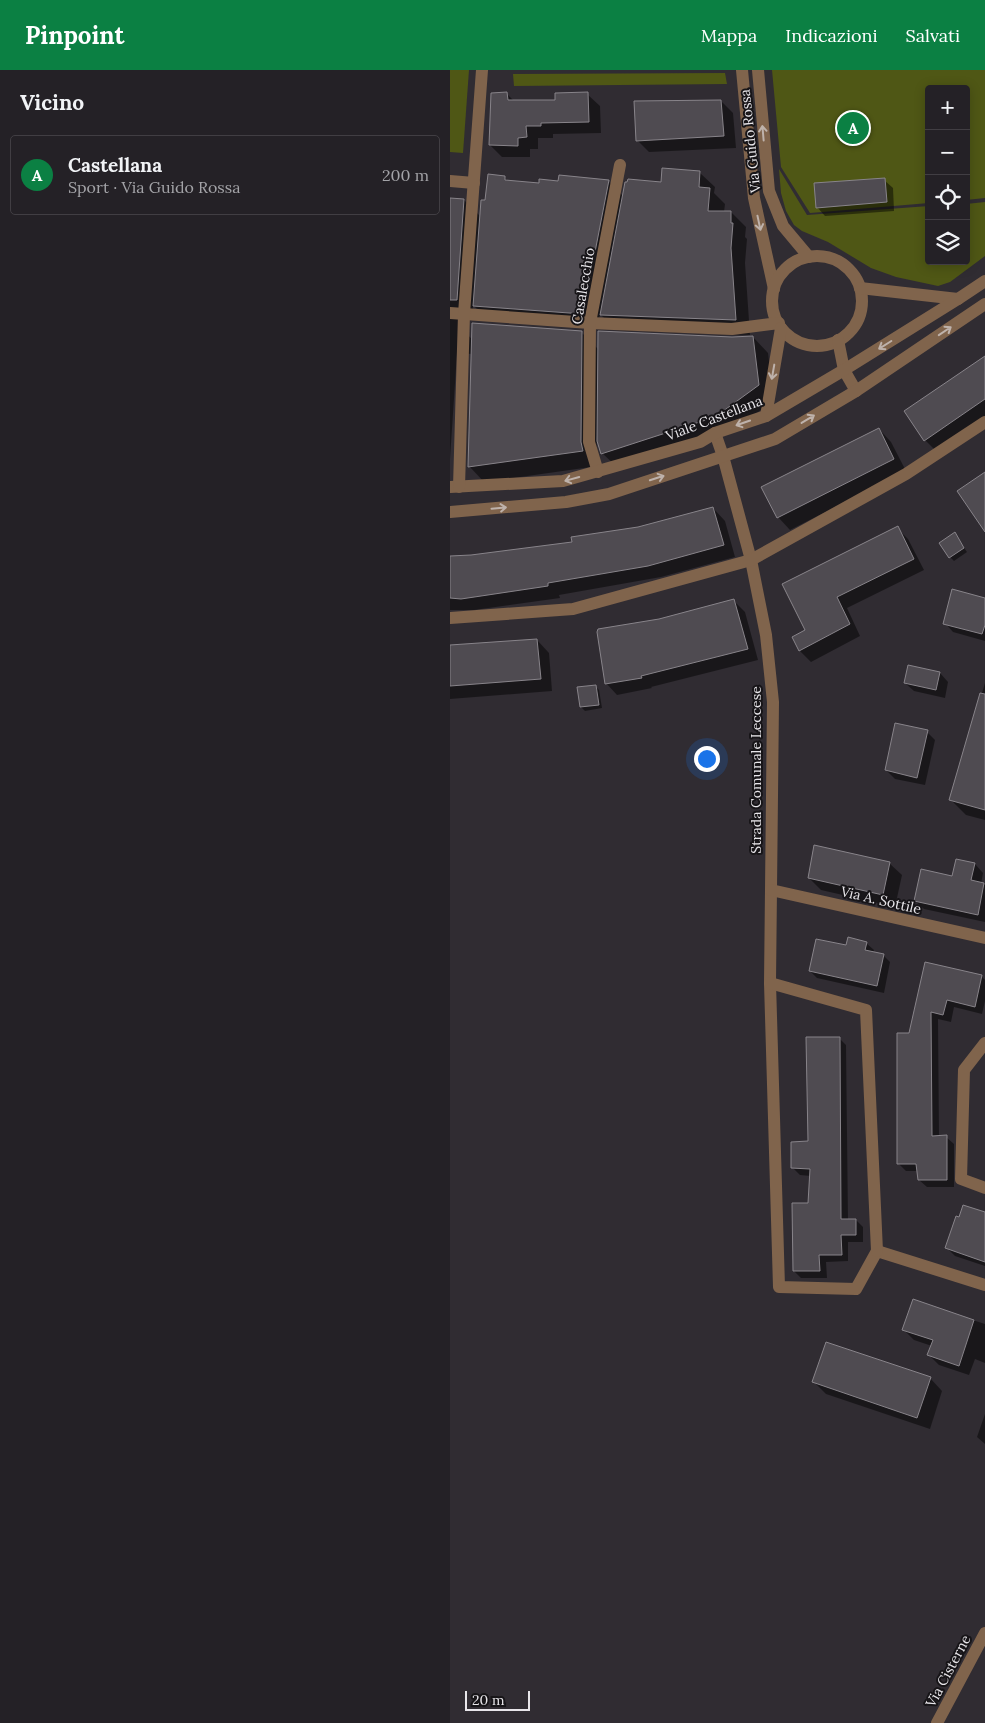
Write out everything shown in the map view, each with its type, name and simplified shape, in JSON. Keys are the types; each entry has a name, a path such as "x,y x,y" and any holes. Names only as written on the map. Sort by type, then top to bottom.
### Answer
{"street":[{"path":"454,487 464,314 482,70"},
{"path":"742,70 754,198 774,289"},
{"name":"Via Guido Rossa","path":"758,70 768,191 783,226 809,257"},
{"name":"Casalecchio","path":"598,472 589,442 590,323 620,165"},
{"path":"450,181 474,183"},
{"path":"822,256 834,259 846,266 860,288 862,299 858,317 848,333 826,345 807,344 790,337 780,326 772,303 774,289 779,277 797,261 809,257 822,256"},
{"name":"Viale Castellana","path":"454,487 563,481 700,442 715,433 766,416 844,370 985,281"},
{"path":"860,288 958,299"},
{"path":"450,512 566,502 601,496 775,439 856,391 985,304"},
{"path":"450,313 590,323 732,329 780,326"},
{"path":"766,416 780,326"},
{"path":"838,340 844,370 856,391"},
{"path":"450,618 573,609 751,560 906,474 985,422"},
{"name":"Strada Comunale Leccese","path":"715,433 751,560 766,635 772,702 770,983 779,1287 856,1289 877,1251"},
{"name":"Via A. Sottile","path":"771,890 985,938"},
{"path":"770,983 866,1010 877,1251 985,1285"},
{"path":"985,1043 964,1070 961,1179 985,1188"},
{"name":"Via Cisterne","path":"937,1723 985,1632"}],"green space":[{"path":"450,70 469,70 463,153 450,152"},
{"path":"772,70 985,70 985,198 970,200 970,85 925,85 925,203 810,213 781,167"},
{"path":"725,73 727,84 514,86 513,74"},
{"path":"779,169 807,215 925,206 925,265 970,265 970,204 985,202 985,256 950,282 938,286 896,277 871,268 828,242 802,231 794,225 786,211 781,193"}],"building":[{"path":"507,92 508,100 555,100 555,93 588,92 589,122 541,123 541,126 526,126 527,137 518,138 518,146 489,145 491,93"},
{"path":"721,100 724,136 636,141 634,101"},
{"path":"662,168 700,171 699,187 710,188 708,211 731,211 731,223 733,223 731,248 736,320 600,315 625,182 628,179 661,182"},
{"path":"488,174 505,176 505,180 539,183 539,179 558,181 559,175 609,180 583,314 473,306 481,200 485,200"},
{"path":"885,178 887,202 816,208 814,183"},
{"path":"450,198 464,199 457,300 450,300"},
{"path":"472,323 582,331 581,442 583,451 468,467"},
{"path":"598,331 732,337 753,336 759,385 715,417 601,454 597,441"},
{"path":"985,356 985,399 924,441 904,411"},
{"path":"879,428 894,459 777,518 761,487"},
{"path":"985,472 985,532 957,491"},
{"path":"713,507 724,545 648,566 548,583 548,586 461,599 450,598 450,556 572,542 571,537 638,527"},
{"path":"898,526 914,559 837,597 850,624 799,651 792,637 805,630 782,584"},
{"path":"955,532 964,548 949,558 939,543"},
{"path":"952,589 985,598 985,625 982,634 943,624"},
{"path":"734,599 748,649 641,676 642,678 605,684 598,629 659,619"},
{"path":"537,639 541,679 450,686 450,645"},
{"path":"908,665 940,672 936,690 904,683"},
{"path":"596,685 599,705 580,707 577,687"},
{"path":"980,693 985,694 985,810 949,800"},
{"path":"895,723 928,730 917,778 885,770"},
{"path":"814,845 890,862 883,895 808,878"},
{"path":"956,859 975,863 971,880 984,883 978,915 914,901 921,869 952,876"},
{"path":"848,937 867,942 865,950 884,954 877,986 809,971 816,939 846,945"},
{"path":"925,962 982,975 975,1007 947,1000 943,1015 931,1012 932,1136 947,1135 947,1180 918,1180 916,1164 897,1164 897,1033 909,1033"},
{"path":"806,1037 840,1037 841,1219 856,1219 856,1235 841,1235 842,1255 819,1255 820,1271 793,1271 792,1203 808,1203 810,1169 791,1168 791,1142 808,1141"},
{"path":"963,1205 985,1212 985,1262 945,1248 956,1216 959,1217"},
{"path":"913,1299 974,1320 959,1366 927,1355 933,1340 902,1330"},
{"path":"826,1342 931,1377 917,1418 812,1382"}],"place":[{"name":"Castellana","path":"853,128"}]}
